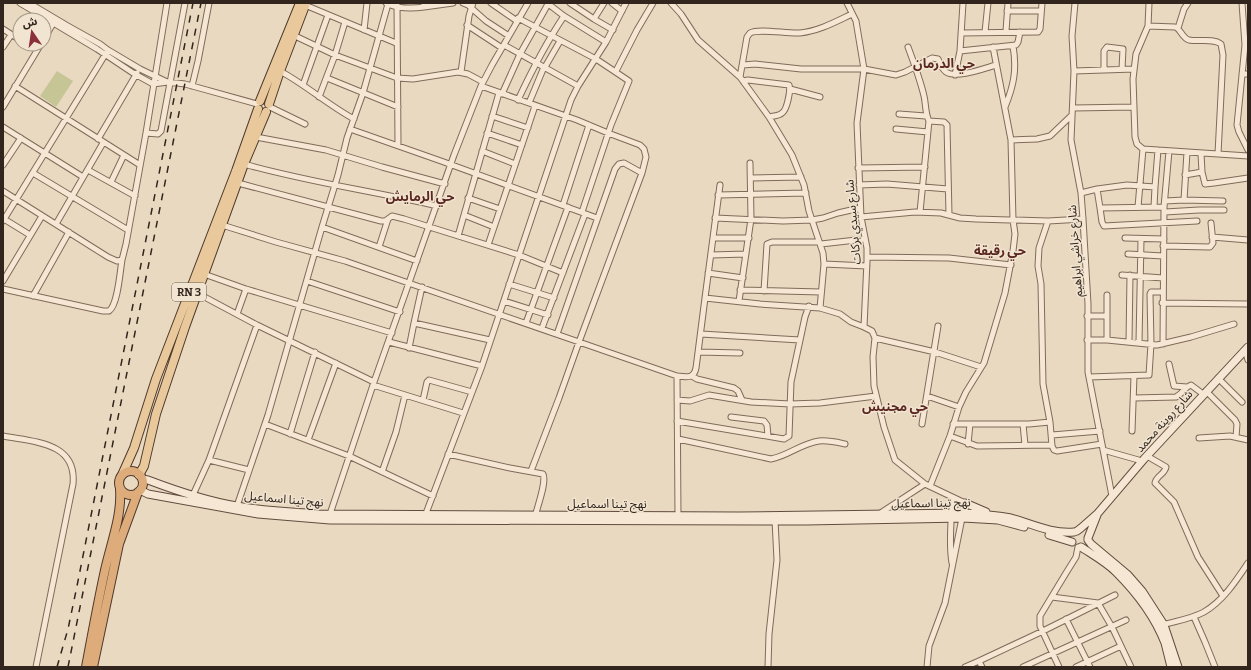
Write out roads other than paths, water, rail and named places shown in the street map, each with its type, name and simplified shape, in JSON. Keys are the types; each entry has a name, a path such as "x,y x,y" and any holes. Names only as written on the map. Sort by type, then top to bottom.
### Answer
{"highway":[{"path":"86,667 105,570 119,516 121,500 119,483 122,475 127,472 132,472 141,477 142,487 139,491 119,544 93,667"},
{"path":"120,489 128,495 135,494 139,491"}],"main road":[{"name":"RN 3","path":"141,477 156,414 170,370 244,164 268,108 303,4"},
{"name":"RN 3","path":"122,475 134,448 156,379 236,170 258,105 303,4"},
{"path":"265,100 268,108 261,112 258,105 265,100"},
{"name":"شارع روينة محمد","path":"1098,513 1246,348"},
{"name":"نهج تينا اسماعيل","path":"141,477 193,495 237,506 280,512 424,518"},
{"name":"نهج تينا اسماعيل","path":"139,491 152,495 267,516 352,521 424,518 775,520 964,516 992,514 1057,533 1075,532"},
{"path":"965,503 992,514"},
{"path":"1098,513 1085,545 1077,545 1072,537 1075,532 1098,513"},
{"name":"نهج تينا اسماعيل","path":"535,518 678,515 879,514 952,516"},
{"name":"نهج تينا اسماعيل","path":"964,516 998,520 1077,545 1116,572 1161,626"},
{"path":"1075,532 1084,532 1091,544 1128,575 1142,591 1161,626 1178,667"},
{"path":"1161,626 1171,667"}],"street":[{"path":"20,3 100,44 107,53 136,74 153,84 170,82"},
{"path":"29,3 55,21"},
{"path":"3,289 103,311 109,311 114,307 135,196 153,84 156,76 167,3"},
{"path":"146,133 158,134 161,131 185,3"},
{"path":"192,86 209,3"},
{"path":"364,30 367,3"},
{"path":"237,506 265,424 316,252 350,129 363,93 387,3 409,9 424,5 453,3"},
{"path":"463,3 472,5 486,21 509,36"},
{"path":"492,3 518,20 535,27 596,59 629,81 608,133 564,273 542,328"},
{"path":"330,514 374,383 452,164 482,84 527,5 520,3"},
{"path":"458,236 492,116 501,93 520,54 548,3 564,16 606,42"},
{"path":"570,3 613,30"},
{"path":"594,19 604,3"},
{"path":"612,3 622,11"},
{"path":"424,518 482,366 571,100 578,86 613,30 626,3"},
{"path":"616,71 653,3"},
{"path":"670,3 681,14 698,40 741,79 769,118 792,155 806,193 808,211 820,243 824,264 820,308"},
{"name":"شارع سيدي بركات","path":"847,3 858,32 864,69 857,123 859,145 858,168 860,217 865,239 867,258 864,327"},
{"path":"955,75 960,51 963,3"},
{"path":"985,32 988,3"},
{"path":"1006,32 1008,3"},
{"path":"961,33 1039,31 1042,3"},
{"name":"شارع خراشي ابراهيم","path":"1075,3 1072,36 1074,71 1072,140 1081,193 1083,219 1087,278 1087,340 1089,377 1112,496"},
{"path":"1149,3 1148,26 1136,54 1134,69 1135,142 1142,148 1158,150 1248,156"},
{"path":"1178,28 1188,3"},
{"path":"303,4 396,43"},
{"path":"397,5 396,43 398,145"},
{"path":"461,72 467,25 472,5"},
{"path":"1244,7 1245,45 1237,125 1248,150"},
{"path":"1008,11 1041,11"},
{"path":"741,79 747,37 753,31 799,33 820,29 852,14"},
{"path":"303,85 318,47 328,15"},
{"path":"518,100 536,62 551,35 564,16"},
{"path":"52,26 55,21"},
{"path":"320,97 346,22"},
{"path":"467,25 578,86"},
{"path":"1148,26 1178,28"},
{"path":"1178,28 1188,40 1216,42 1221,44 1223,55 1218,154"},
{"path":"3,29 11,35 3,47"},
{"path":"960,51 1013,46 1017,44 1020,32"},
{"path":"293,35 335,55 397,78 412,79 461,72 501,93 589,125 640,145 644,149 646,157 642,173 531,471"},
{"path":"529,103 544,67 560,41"},
{"path":"1005,107 1013,84 1015,67 1013,46"},
{"path":"908,47 916,66 928,118 920,212"},
{"path":"879,514 927,485 950,436 959,407 984,363 999,316 1011,265 1015,234 1013,220 1011,140 993,47"},
{"path":"1104,70 1104,51 1107,47 1123,49 1122,69"},
{"path":"3,107 37,52"},
{"path":"107,53 170,82 192,86 258,105"},
{"path":"30,235 4,220 107,53"},
{"path":"743,65 755,64 801,69 864,69 896,75 927,60 936,58 945,72 950,75 996,65"},
{"path":"98,139 140,69"},
{"path":"1074,71 1134,69"},
{"path":"280,71 354,119"},
{"path":"1242,74 1248,74"},
{"path":"327,78 398,107"},
{"path":"741,79 789,85 790,89 785,110 781,114 769,118"},
{"path":"15,86 140,166"},
{"path":"790,89 820,97"},
{"path":"488,245 536,106"},
{"path":"1073,108 1134,107"},
{"path":"268,108 305,124"},
{"path":"899,114 928,118 945,122 947,124 949,215"},
{"path":"1011,140 1050,136 1072,114"},
{"path":"492,116 528,128"},
{"path":"526,323 566,206 589,125"},
{"path":"3,127 83,177"},
{"path":"350,129 452,164 597,218"},
{"path":"896,129 928,132"},
{"path":"487,133 522,145"},
{"path":"256,137 326,150 382,168 445,184"},
{"path":"3,165 21,138"},
{"path":"56,224 103,143"},
{"path":"1138,207 1142,148"},
{"path":"1154,207 1158,150"},
{"path":"482,151 516,164"},
{"path":"1163,344 1163,246 1169,151"},
{"path":"1184,200 1187,152"},
{"path":"1201,154 1202,172 1205,184 1214,184 1248,178"},
{"path":"110,182 124,155"},
{"path":"557,334 617,165 624,163 642,173"},
{"path":"739,301 751,220 750,163"},
{"path":"244,164 437,206"},
{"path":"858,168 925,167"},
{"path":"88,170 135,196"},
{"path":"1185,175 1202,172"},
{"path":"33,174 128,230"},
{"path":"751,178 801,177"},
{"path":"238,183 381,221 393,216 519,255 564,273"},
{"path":"859,185 887,184 948,189"},
{"path":"692,376 695,372 701,334 720,185"},
{"path":"1081,193 1097,189 1128,185 1155,187"},
{"path":"1097,189 1102,222 1104,226 1197,221"},
{"path":"3,191 108,257 117,261 122,260"},
{"path":"718,195 806,193"},
{"path":"468,198 500,209"},
{"path":"1165,207 1184,200 1223,201"},
{"path":"1100,208 1165,207 1199,210 1224,210"},
{"path":"715,218 783,221 812,220 860,208"},
{"path":"860,217 920,212 949,215 960,218 1048,221 1083,219"},
{"path":"464,215 494,227"},
{"path":"3,281 42,216"},
{"path":"379,247 388,219"},
{"path":"1048,221 1039,248 1038,261 1041,284 1043,384 1052,435 1051,445 1055,451 1102,444"},
{"path":"1163,246 1210,247 1212,245 1211,222"},
{"path":"222,226 316,252 422,287 498,315 542,328 677,376 692,376 697,379 734,388 738,391 742,400"},
{"path":"322,227 418,261"},
{"path":"33,296 69,232"},
{"path":"1212,237 1248,240"},
{"path":"713,238 749,238"},
{"path":"1125,238 1164,239"},
{"path":"764,291 767,244 772,242 820,243 865,239"},
{"path":"1139,343 1141,239"},
{"path":"711,255 746,254"},
{"path":"1128,254 1163,256"},
{"path":"867,258 949,258 1011,265"},
{"path":"824,264 867,266"},
{"path":"204,274 246,289 392,333"},
{"path":"708,274 742,278"},
{"path":"1122,275 1163,278"},
{"path":"1130,275 1130,342"},
{"path":"307,281 400,312"},
{"path":"509,284 554,298"},
{"path":"409,348 422,287"},
{"path":"237,314 246,289"},
{"path":"740,290 821,292"},
{"path":"1089,377 1149,375 1151,344 1150,293 1162,292"},
{"path":"197,293 257,325 290,340 374,383 405,395 463,413"},
{"path":"1107,295 1107,340"},
{"path":"705,298 760,304 809,306 820,308 840,314 851,322 872,331 875,338 873,357 874,386 884,427 895,460 927,485 965,503 964,516 952,563 945,603 928,646 927,667"},
{"path":"504,301 548,315"},
{"path":"1162,303 1248,304"},
{"path":"677,421 784,439 789,436 791,382 805,317 809,306"},
{"path":"1088,316 1107,316"},
{"path":"414,323 490,340"},
{"path":"1087,340 1163,344 1234,324"},
{"path":"193,495 209,460 257,325"},
{"path":"922,424 938,326"},
{"path":"701,334 800,340"},
{"path":"875,338 934,352 981,367"},
{"path":"389,342 482,366"},
{"path":"1246,348 1248,360"},
{"path":"290,434 314,352"},
{"path":"698,352 740,353"},
{"path":"308,440 336,363"},
{"path":"1169,364 1174,386 1187,387 1192,385 1205,392 1235,420 1237,424 1236,437"},
{"path":"677,376 678,515"},
{"path":"1132,430 1134,376"},
{"path":"1218,378 1242,402"},
{"path":"423,400 427,382 429,380 472,392"},
{"path":"1134,398 1176,397 1180,395 1187,387"},
{"path":"382,472 396,432 405,395"},
{"path":"677,400 690,401 709,395 742,400 790,404 820,403 876,396"},
{"path":"927,396 959,407"},
{"path":"731,417 764,422 767,425 768,436"},
{"path":"953,424 1023,424 1050,422"},
{"path":"265,424 349,456 433,496"},
{"path":"968,444 970,424"},
{"path":"1023,424 1025,445"},
{"path":"1052,435 1100,431"},
{"path":"3,436 47,444 55,448 67,457 71,464 73,473 73,484 36,667"},
{"path":"950,436 968,444 977,446 1051,445"},
{"path":"1199,438 1236,437 1248,440"},
{"path":"678,439 771,459 780,457 819,441 831,441 845,444"},
{"path":"1103,450 1145,459 1166,467 1156,479 1155,483 1174,502 1198,557 1210,578 1223,596"},
{"path":"448,454 542,474 544,477 535,518"},
{"path":"209,460 250,470"},
{"path":"952,563 953,498"},
{"path":"768,667 769,634 777,560 775,520"},
{"path":"1059,667 1040,626 1040,616 1076,557 1077,545"},
{"path":"1161,626 1194,617 1214,606 1248,563"},
{"path":"964,667 1115,595"},
{"path":"1052,597 1098,603"},
{"path":"1098,603 1112,627 1130,667"},
{"path":"1194,617 1206,642 1215,667"},
{"path":"1066,619 1088,664"},
{"path":"1024,667 1126,620"},
{"path":"1076,667 1088,664 1121,646"},
{"path":"979,661 982,667"}],"railway":[{"path":"57,667 68,629 76,591 193,3"},
{"path":"68,667 201,3"}],"district":[{"name":"حي الدرمان","path":"944,63"},
{"name":"حي الرمايش","path":"420,196"},
{"name":"حي رقيقة","path":"1000,250"},
{"name":"حي مجنيش","path":"895,406"}]}
